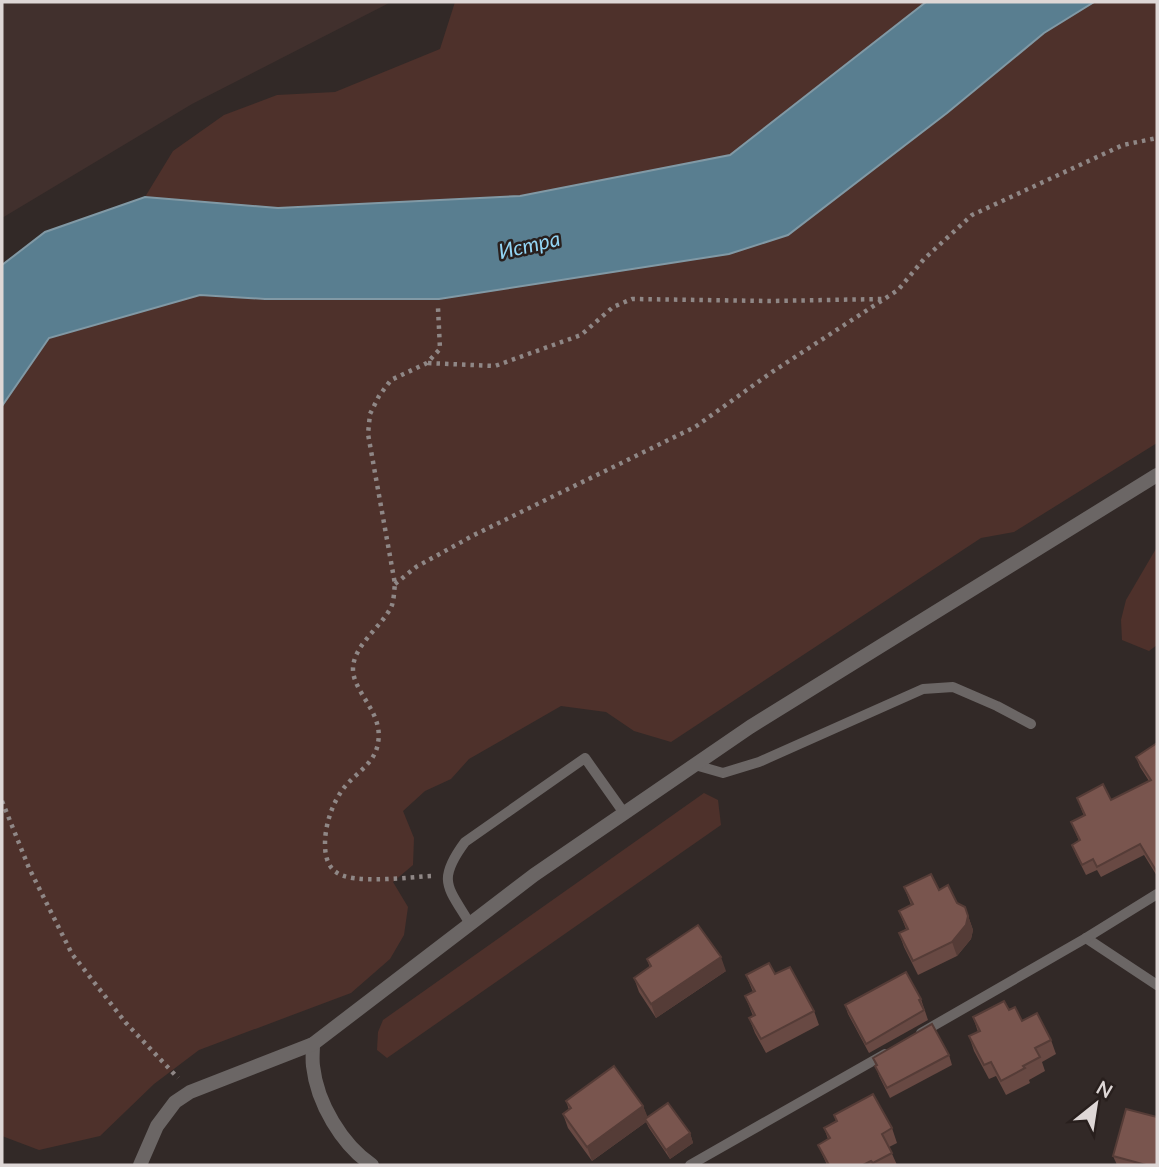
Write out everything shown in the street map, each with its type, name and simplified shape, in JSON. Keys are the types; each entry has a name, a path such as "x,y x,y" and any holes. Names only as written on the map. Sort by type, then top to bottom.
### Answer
{"street":[{"path":"140,1165 157,1126 175,1102 190,1092 313,1044 534,875 750,727 1157,474"},
{"path":"313,1044 313,1066 319,1091 332,1122 360,1157 372,1165"}],"lane":[{"path":"695,765 723,774 759,762 923,689 953,687 998,706 1031,724"},
{"path":"470,924 450,891 446,876 454,856 465,842 585,758 624,813"},
{"path":"906,1041 1157,894"},
{"path":"1086,938 1157,985"},
{"path":"690,1165 894,1048"}],"path":[{"path":"395,584 416,567 474,536 695,427 772,372 898,290 925,259 972,215 1123,145 1157,138"},
{"path":"427,363 495,366 581,335 613,307 632,299 770,302 884,299"},
{"path":"438,308 440,349 427,363 391,380 370,414 368,434 395,584 393,603 359,650 353,668 358,688 370,706 377,724 379,743 371,761 343,789 329,815 325,834 325,856 336,872 354,880 446,876"},
{"path":"2,802 29,868 72,954 126,1023 190,1092"}],"shaded area":[{"path":"2,2 391,2 192,104 2,218"},
{"path":"455,2 926,2 730,155 521,196 278,208 145,197 173,151 224,115 277,95 335,92 440,49"},
{"path":"1094,2 1157,2 1157,443 1014,532 981,538 671,742 634,731 606,712 561,706 469,759 451,779 425,791 403,811 414,838 413,865 393,882 408,907 404,935 390,959 351,993 199,1050 154,1084 100,1136 39,1150 2,1136 2,406 49,338 200,295 265,299 439,299 729,254 788,235 947,113 1044,33"},
{"path":"1157,547 1157,645 1149,651 1122,640 1121,620 1126,600"},
{"path":"704,793 718,800 721,825 387,1058 377,1050 378,1032 383,1020"}],"water":[{"name":"Истра","path":"926,2 1094,2 1044,33 947,113 788,235 729,254 439,299 265,299 200,295 49,338 2,406 2,265 45,232 145,197 278,208 520,196 730,155"}],"building":[{"path":"1157,743 1157,872 1140,844 1097,867 1093,859 1082,865 1072,845 1080,840 1071,822 1085,815 1077,798 1103,784 1111,800 1151,780 1136,757"},
{"path":"931,874 939,890 948,885 957,903 965,907 968,916 966,925 952,942 913,961 899,933 908,929 899,911 913,904 904,887"},
{"path":"698,925 721,957 651,1004 634,978 651,966 647,959"},
{"path":"769,963 775,974 790,967 814,1011 761,1039 749,1018 755,1015 745,996 755,991 746,975"},
{"path":"906,972 924,1010 866,1044 845,1005"},
{"path":"1004,1001 1009,1010 1015,1007 1022,1021 1037,1013 1051,1040 1035,1048 1040,1057 1001,1081 991,1062 984,1065 969,1036 980,1031 973,1017"},
{"path":"932,1024 949,1055 887,1088 873,1058"},
{"path":"614,1066 643,1106 587,1147 563,1114 571,1108 566,1101"},
{"path":"873,1094 892,1128 882,1134 892,1153 863,1165 829,1165 818,1145 830,1138 824,1128 837,1121 834,1115"},
{"path":"668,1103 690,1133 666,1150 645,1119"},
{"path":"1126,1109 1157,1117 1157,1165 1146,1165 1113,1156"}]}
